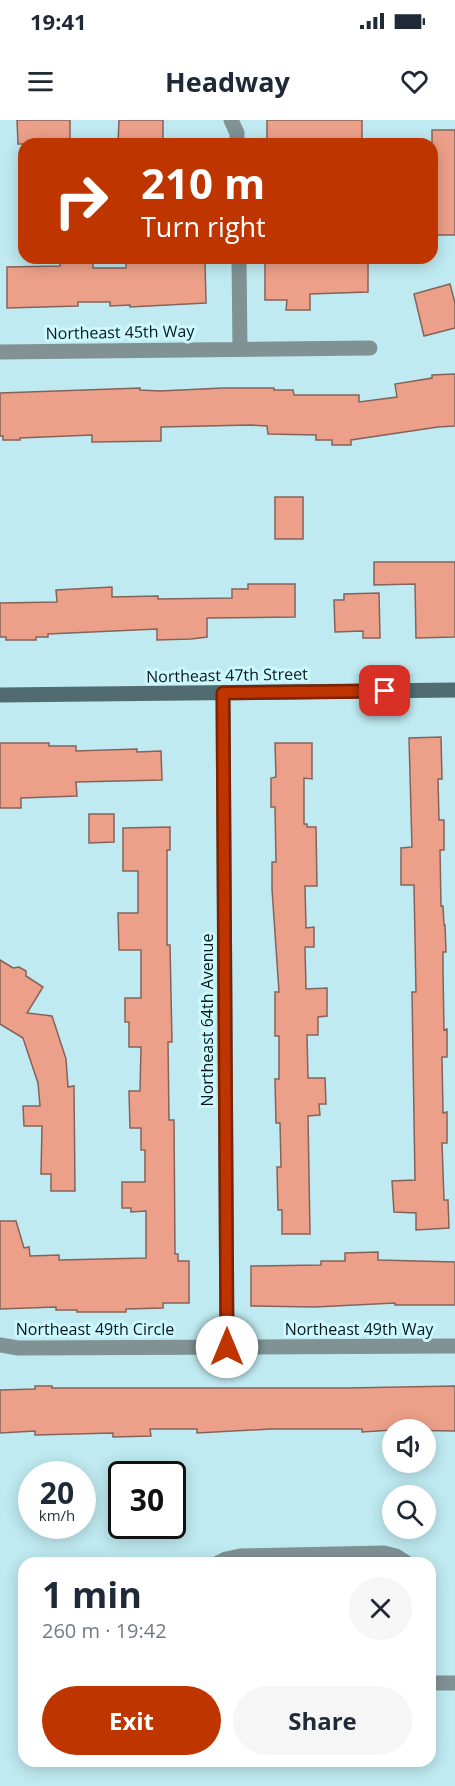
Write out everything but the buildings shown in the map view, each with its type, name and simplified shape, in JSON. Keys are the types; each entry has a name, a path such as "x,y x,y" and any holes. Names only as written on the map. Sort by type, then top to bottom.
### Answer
{"street":[{"path":"231,120 237,138"},
{"path":"238,264 240,349"},
{"name":"Northeast 45th Way","path":"0,352 370,348"},
{"name":"Northeast 47th Street","path":"0,695 455,690"},
{"name":"Northeast 64th Avenue","path":"223,693 227,1347"},
{"name":"Northeast 49th Circle","path":"0,1345 18,1348 227,1347"},
{"name":"Northeast 49th Way","path":"227,1347 455,1346"},
{"path":"235,1557 384,1553 398,1557"},
{"path":"436,1683 455,1683"}],"route":[{"path":"227,1347 223,693 385,691"}]}
